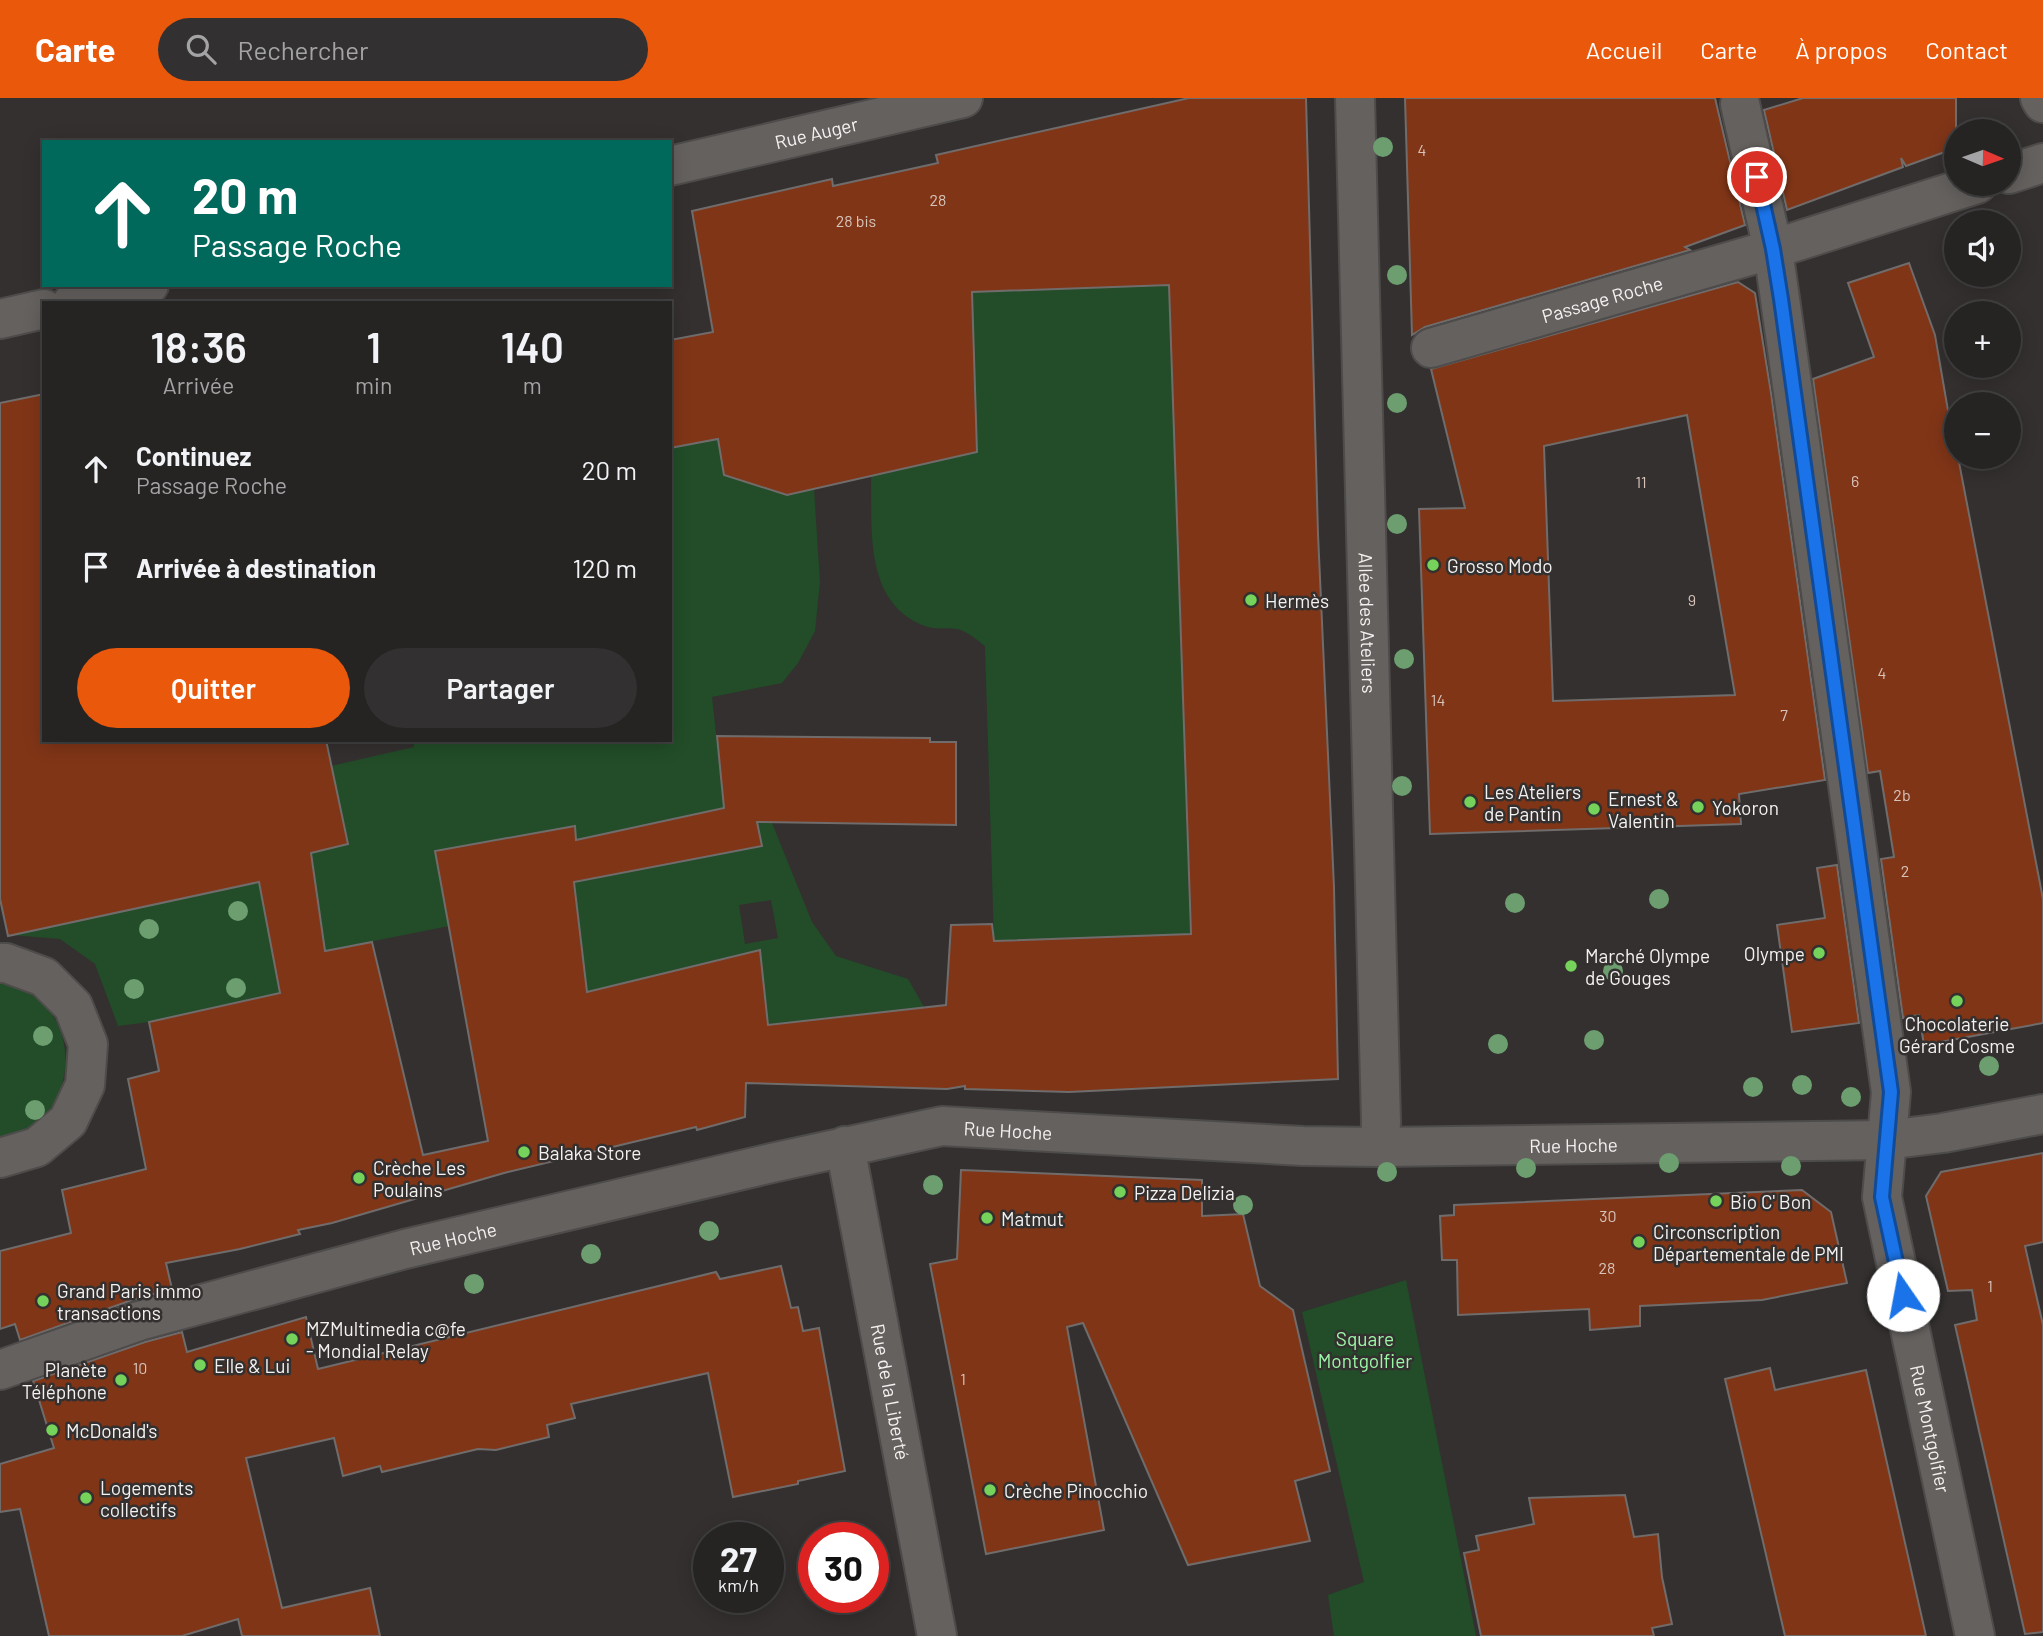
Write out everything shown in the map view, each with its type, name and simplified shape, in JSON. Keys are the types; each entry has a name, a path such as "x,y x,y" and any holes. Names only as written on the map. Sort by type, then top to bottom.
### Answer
{"street":[{"name":"Rue Auger","path":"672,166 962,98"},
{"name":"Allée des Ateliers","path":"1355,98 1380,1147"},
{"path":"2040,98 2043,103"},
{"path":"1740,104 1773,249 1891,1092 1886,1140"},
{"path":"2021,170 2043,163"},
{"name":"Passage Roche","path":"1431,348 1773,249 1944,195"},
{"path":"81,301 140,287"},
{"path":"0,319 42,309"},
{"path":"0,963 44,977 73,1006 88,1044 85,1085 68,1122 37,1147 0,1158"},
{"name":"Rue Hoche","path":"0,1370 139,1321 405,1248 942,1126 1303,1146 1380,1147 1886,1140 1943,1133 2043,1114"},
{"name":"Rue Montgolfier","path":"1886,1140 1882,1197 1975,1636"},
{"name":"Rue de la Liberté","path":"845,1146 937,1636"}],"green space":[{"path":"1169,285 1190,934 994,941 985,646 961,630 925,626 905,615 891,600 881,583 872,541 871,476 977,452 941,293"},
{"path":"718,439 724,475 787,495 814,489 820,582 815,631 798,663 782,683 712,697 724,808 576,840 575,827 435,852 449,926 274,961 289,1042 249,1000 149,1022 118,1026 95,964 60,939 11,935 257,882 314,873 311,853 349,844 331,766 414,747 414,742 672,742 672,448"},
{"path":"726,822 772,823 812,922 836,956 908,979 924,1007 768,1025 746,954 587,992 574,882","holes":["771,900 778,938 745,944 739,905"]},
{"path":"0,981 31,994 47,1008 58,1026 64,1046 65,1067 61,1088 52,1106 39,1122 21,1133 0,1139"},
{"name":"Square Montgolfier","path":"1406,1280 1476,1636 1334,1636 1328,1595 1364,1582 1302,1312"}],"building":[{"path":"1189,98 1306,98 1318,534 1334,887 1338,1079 1069,1092 965,1089 965,1086 947,1089 746,1083 745,1117 504,1173 332,1223 298,1230 300,1234 166,1263 172,1289 132,1300 20,1340 15,1324 0,1329 0,1251 71,1233 62,1190 146,1169 128,1079 159,1071 149,1022 280,993 259,882 8,936 0,899 0,403 42,394 42,742 326,742 348,844 311,853 325,951 372,942 423,1155 488,1141 435,851 575,826 576,840 724,808 717,736 930,738 930,742 956,742 956,825 757,822 762,846 574,882 587,992 760,950 768,1025 946,1005 951,925 992,924 994,941 1191,934 1169,285 972,292 977,452 787,495 724,475 718,439 672,448 672,340 713,332 692,211 832,179 833,186 938,163 936,155"},
{"path":"1405,98 1715,98 1745,225 1685,247 1690,250 1425,327 1412,335"},
{"path":"1803,98 1956,98 1956,119 1944,119 1944,152 1906,166 1901,158 1903,167 1787,210 1764,110"},
{"path":"1909,263 1935,335 1945,392 1944,469 1960,469 2043,899 2043,1023 1924,1045 1919,1015 1903,1018 1881,859 1894,857 1880,771 1868,773 1813,379 1874,357 1848,283"},
{"path":"1738,282 1755,293 1825,780 1739,794 1741,824 1430,834 1419,509 1465,508 1431,369","holes":["1687,415 1735,695 1553,701 1544,446"]},
{"name":"Olympe","path":"1837,865 1859,1023 1792,1032 1777,925 1825,918 1817,868"},
{"path":"2043,1153 2043,1242 2025,1246 2043,1325 2043,1632 2025,1634 1955,1325 1977,1320 1972,1290 1948,1291 1926,1196 1941,1172"},
{"path":"961,1170 1202,1180 1202,1216 1243,1214 1260,1286 1293,1310 1330,1471 1295,1481 1310,1541 1188,1565 1083,1323 1067,1327 1104,1530 986,1554 930,1264 957,1259"},
{"name":"Circonscription Départementale de PMI","path":"1802,1190 1831,1212 1847,1283 1762,1300 1640,1306 1640,1326 1590,1330 1589,1309 1458,1315 1457,1260 1442,1260 1440,1216 1454,1215 1454,1205"},
{"path":"781,1266 791,1308 798,1307 803,1331 819,1328 845,1471 733,1497 708,1373 571,1404 575,1418 547,1425 549,1437 496,1450 478,1449 382,1472 380,1466 343,1476 334,1438 246,1458 282,1608 370,1588 380,1636 242,1636 238,1619 182,1636 49,1636 20,1509 0,1512 0,1464 54,1448 33,1381 182,1332 187,1352 306,1317 318,1369 716,1272 720,1279"},
{"path":"1770,1368 1775,1390 1866,1370 1926,1636 1785,1636 1725,1379"},
{"path":"1625,1495 1634,1537 1658,1534 1662,1577 1672,1624 1652,1628 1654,1636 1481,1636 1464,1553 1479,1550 1476,1536 1534,1524 1529,1498"}],"place":[{"name":"Grosso Modo","path":"1433,565"},
{"name":"Hermès","path":"1251,600"},
{"name":"Les Ateliers de Pantin","path":"1470,802"},
{"name":"Yokoron","path":"1698,807"},
{"name":"Ernest & Valentin","path":"1594,809"},
{"name":"Olympe","path":"1819,953"},
{"name":"Marché Olympe de Gouges","path":"1571,966"},
{"name":"Chocolaterie Gérard Cosme","path":"1957,1001"},
{"name":"Balaka Store","path":"524,1152"},
{"name":"Crèche Les Poulains","path":"359,1178"},
{"name":"Pizza Delizia","path":"1120,1192"},
{"name":"Bio C' Bon","path":"1716,1201"},
{"name":"Matmut","path":"987,1218"},
{"name":"Circonscription Départementale de PMI","path":"1639,1242"},
{"name":"Grand Paris immo transactions","path":"43,1301"},
{"name":"MZMultimedia c@fe - Mondial Relay","path":"292,1339"},
{"name":"Elle & Lui","path":"200,1365"},
{"name":"Planète Téléphone","path":"121,1380"},
{"name":"McDonald's","path":"52,1430"},
{"name":"Crèche Pinocchio","path":"990,1490"},
{"name":"Logements collectifs","path":"86,1498"}],"route":[{"path":"1757,177 1781,299 1891,1092 1882,1197 1903,1295"}]}
